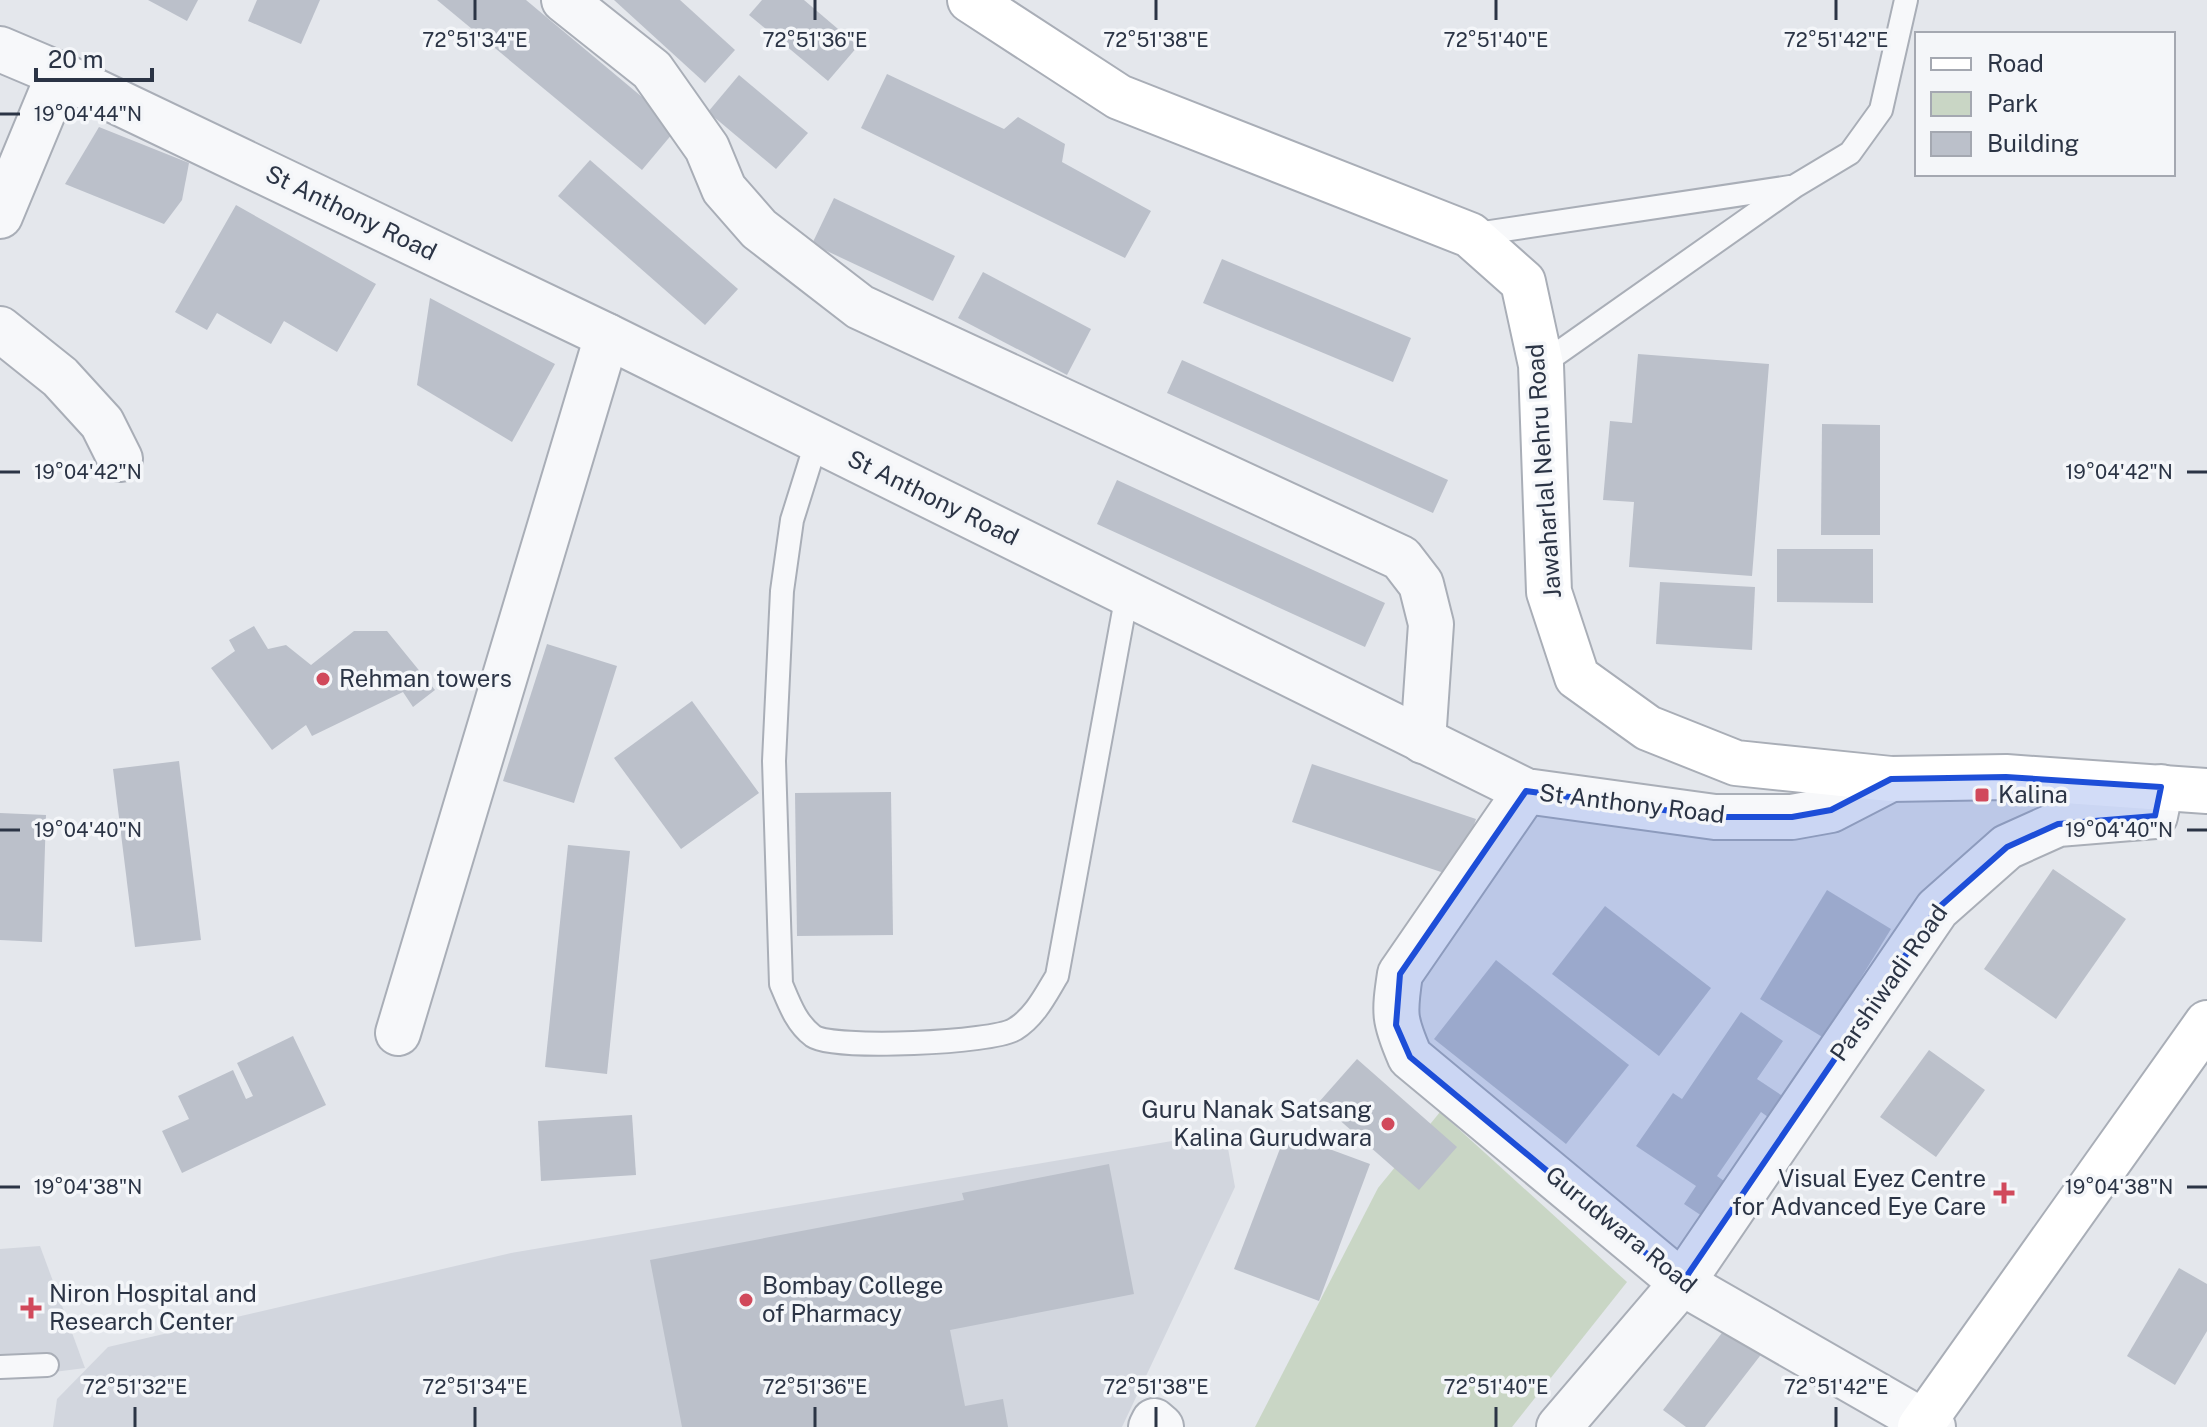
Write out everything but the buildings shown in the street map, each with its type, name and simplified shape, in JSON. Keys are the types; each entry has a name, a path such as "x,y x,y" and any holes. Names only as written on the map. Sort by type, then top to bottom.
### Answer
{"main road":[{"name":"Jawaharlal Nehru Road","path":"970,0 1119,97 1470,235 1523,282 1541,365 1549,592 1577,677 1648,728 1736,763 1891,779 2006,777 2207,791"},
{"path":"1926,1425 2207,1023"}],"street":[{"path":"564,0 652,70 707,148 724,189 759,229 860,307 1401,558 1421,584 1431,624 1423,741"},
{"name":"St Anthony Road","path":"0,49 59,74 607,336 1526,791 1715,817 1792,817 1831,810 1891,779"},
{"path":"0,216 59,74"},
{"path":"0,329 60,377 102,423 120,459"},
{"path":"398,1033 607,336"},
{"name":"Parshiwadi Road","path":"1682,1283 1937,909 2007,847 2058,824 2155,816 2161,787"},
{"name":"Gurudwara Road","path":"1526,791 1400,974 1395,1004 1396,1025 1410,1057 1682,1283 1926,1425"},
{"path":"1559,1427 1682,1283"},
{"path":"1151,1427 1154,1421 1161,1427"}],"lane":[{"path":"1541,365 1795,186 1850,153 1881,110 1906,0"},
{"path":"1470,235 1795,186"},
{"path":"817,440 792,520 782,591 774,761 781,984 793,1015 815,1037 848,1044 983,1039 1014,1030 1036,1010 1057,976 1127,594"},
{"path":"0,1367 47,1365"}],"highlighted area":[{"path":"2006,777 2161,787 2155,816 2058,824 2007,847 1937,909 1682,1283 1410,1057 1396,1025 1400,974 1526,791 1715,817 1792,817 1831,810 1891,779"}],"shaded area":[{"name":"Bombay College of Pharmacy","path":"1225,1132 1235,1187 1122,1427 53,1427 57,1399 108,1347 511,1253"},
{"name":"Niron Hospital and Research Center","path":"40,1246 85,1368 0,1379 0,1249"}],"green space":[{"path":"1440,1112 1627,1282 1512,1427 1255,1427 1378,1188"}],"place":[{"name":"Rehman towers","path":"323,679"},
{"name":"Kalina","path":"1982,795"},
{"name":"Guru Nanak Satsang Kalina Gurudwara","path":"1388,1124"},
{"name":"Visual Eyez Centre for Advanced Eye Care","path":"2004,1193"},
{"name":"Bombay College of Pharmacy","path":"746,1300"},
{"name":"Niron Hospital and Research Center","path":"31,1308"}]}
